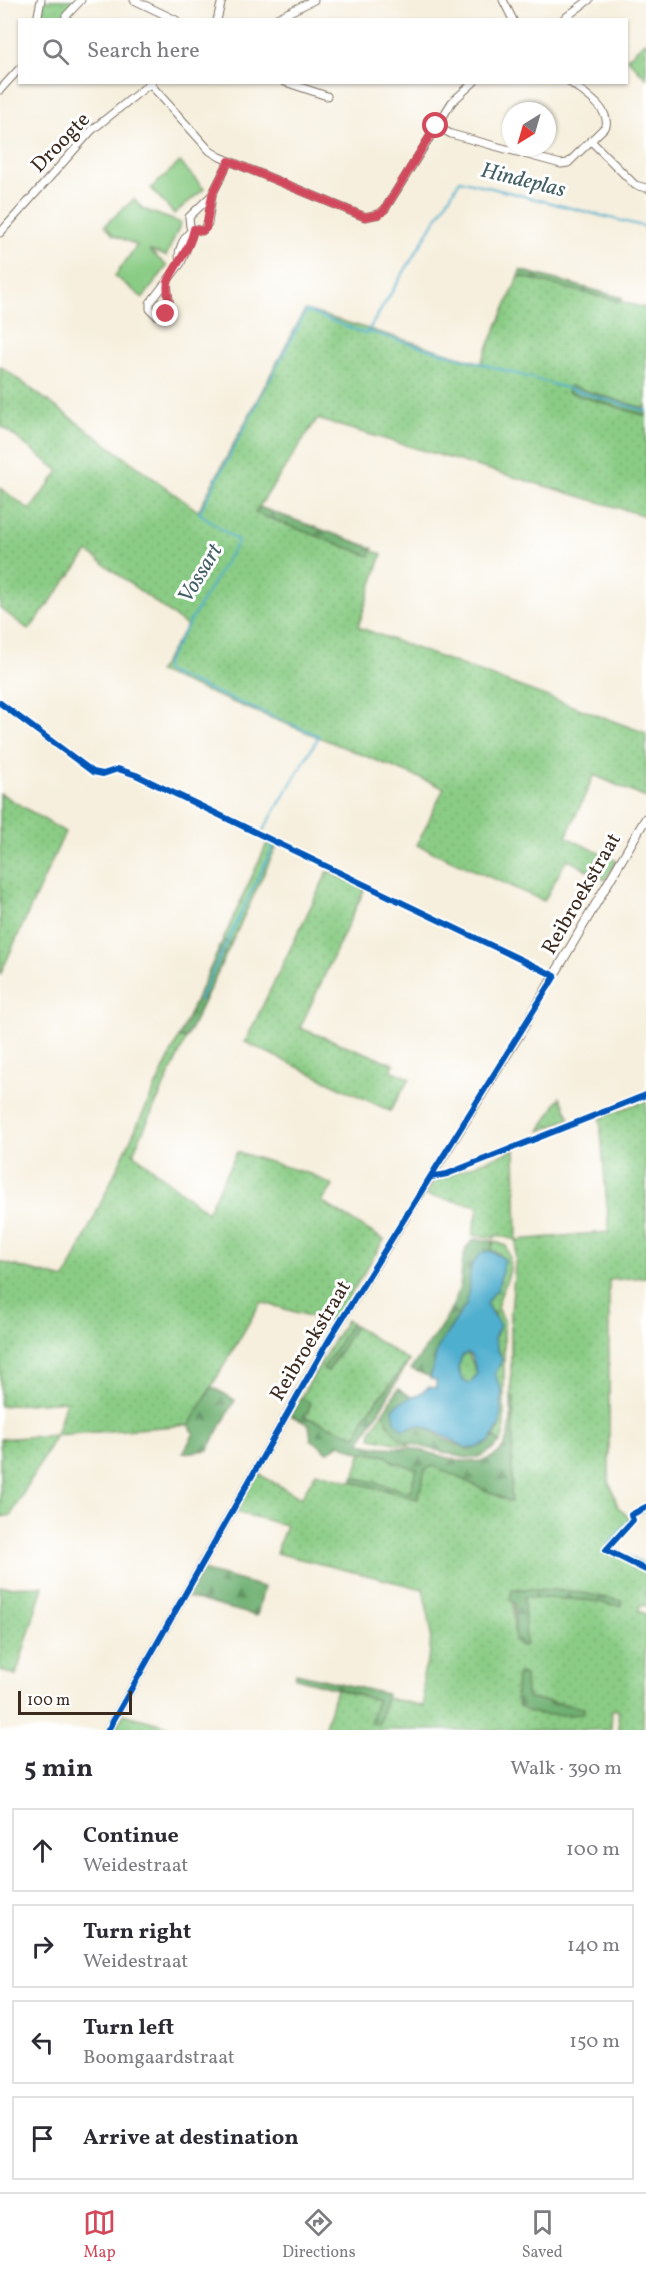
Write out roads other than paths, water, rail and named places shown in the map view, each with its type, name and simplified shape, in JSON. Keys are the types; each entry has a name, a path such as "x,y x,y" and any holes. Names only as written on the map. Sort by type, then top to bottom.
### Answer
{"street":[{"path":"37,18 41,0"},
{"path":"66,16 81,0"},
{"path":"135,0 172,18"},
{"path":"218,18 222,0"},
{"path":"277,18 314,0"},
{"path":"503,0 512,18"},
{"path":"565,18 589,0"},
{"path":"0,90 18,70"},
{"name":"Droogte","path":"0,233 92,130 150,84"},
{"path":"152,84 210,151 365,217 373,217 385,209 436,126 459,94 472,84"},
{"path":"291,84 327,96"},
{"path":"436,126 451,134 561,164 568,163 606,126 606,116 572,84"},
{"path":"591,141 635,185 646,188"},
{"path":"212,195 189,217 190,227 202,231 206,228 212,195 229,161"},
{"path":"167,284 181,263 178,254 186,236 194,229"},
{"name":"Reibroekstraat","path":"108,1730 329,1340 543,996 646,818"},
{"path":"431,1177 447,1174 646,1095"}],"water":[{"path":"491,1251 505,1259 497,1292 494,1292 486,1304 500,1325 494,1339 502,1360 495,1374 502,1392 500,1425 489,1442 476,1448 467,1448 424,1426 418,1425 403,1430 395,1421 393,1409 428,1387 436,1388 436,1380 430,1379 438,1347 467,1303 471,1266 481,1253","holes":["468,1353 472,1356 477,1374 470,1383 462,1380 458,1368 462,1356"]}],"waterway":[{"name":"Hindeplas","path":"368,331 460,180 646,227"},
{"name":"Vossart","path":"199,1000 273,847 260,836 319,736 172,674 165,670 166,662 238,541 199,513 306,311 366,334 367,331 646,411"},
{"path":"646,1509 631,1518 607,1546 646,1565"}]}
